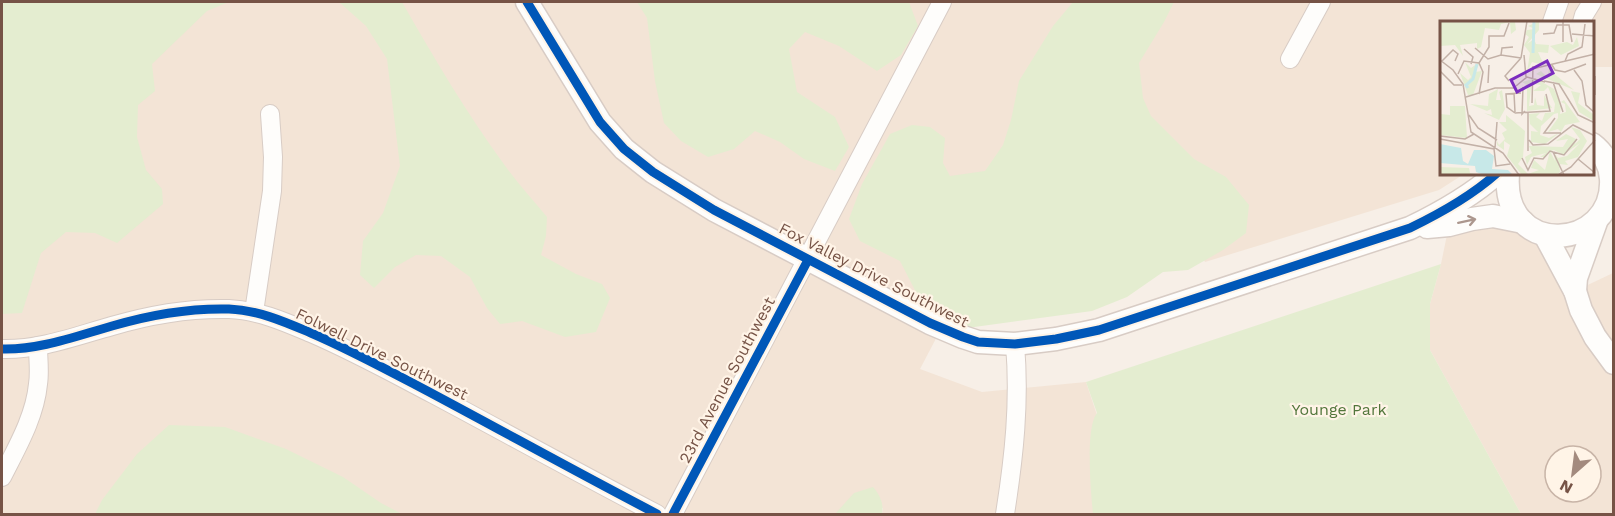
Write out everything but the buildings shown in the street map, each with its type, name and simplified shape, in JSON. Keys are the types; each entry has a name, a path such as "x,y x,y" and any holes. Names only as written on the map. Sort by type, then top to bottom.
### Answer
{"street":[{"name":"Fox Valley Drive Southwest","path":"526,2 600,122 624,149 653,172 714,210 808,260 951,333 978,342 1015,344 1056,339 1099,330 1410,228 1446,210 1480,188 1494,176"},
{"name":"23rd Avenue Southwest","path":"673,514 942,2"},
{"path":"1290,58 1321,2"},
{"path":"1552,21 1559,2"},
{"path":"1582,21 1592,2"},
{"path":"254,312 272,191 273,148 270,114"},
{"path":"1575,291 1576,278 1610,201 1611,172 1600,150"},
{"path":"1508,176 1507,192 1513,208 1523,222 1533,230 1545,235 1563,237 1572,235 1581,232 1604,216"},
{"name":"Fox Valley Drive Southwest","path":"1410,228 1449,225 1493,216 1523,222"},
{"path":"1545,235 1575,291 1581,310 1595,337 1614,363"},
{"name":"Folwell Drive Southwest","path":"2,349 38,346 137,319 165,314 230,309 254,312 288,323 361,356 657,514"},
{"path":"1005,514 1016,426 1018,375 1015,344"},
{"path":"2,477 26,426 37,396 38,346"}],"shaded area":[{"path":"2,2 1613,2 1613,81 1612,67 1594,67 1594,21 1440,21 1440,176 1461,176 1439,190 1205,262 1088,49 920,369 982,392 1086,382 1130,514 882,514 883,508 843,514 2,514"},
{"path":"1472,219 1533,234 1575,291 1613,273 1613,514 1521,514 1430,350 1430,304 1449,225"}],"green space":[{"path":"2,2 229,2 207,11 152,64 155,91 138,105 137,137 146,170 162,189 163,204 117,243 95,233 66,232 41,253 22,313 2,314"},
{"path":"339,2 402,2 478,127 547,217 546,236 541,255 576,274 602,284 610,298 596,332 565,337 522,321 500,324 487,308 470,277 441,256 416,255 395,267 374,288 360,275 363,241 383,213 400,166 387,59 366,26"},
{"path":"637,2 909,2 918,26 901,55 877,71 839,46 805,32 789,49 797,92 835,117 849,147 835,171 804,159 780,142 755,131 734,149 708,157 681,141 664,123 655,81 647,18"},
{"path":"1073,2 1174,2 1139,63 1143,98 1151,116 1194,159 1226,177 1249,205 1246,233 1223,250 1188,270 1163,272 1127,297 1092,311 967,328 937,317 919,298 900,261 860,241 849,219 862,184 890,134 912,125 930,127 945,138 943,163 950,176 985,171 1003,145 1019,81 1053,26"},
{"name":"Younge Park","path":"1441,264 1430,304 1430,350 1521,514 1093,514 1090,446 1093,421 1097,413 1086,382"},
{"path":"169,425 225,427 286,449 343,477 381,503 402,514 95,514 102,500 137,454"},
{"path":"873,487 881,500 882,514 835,514 854,493"}],"cycle path":[{"path":"527,2 600,122 624,149 653,172 714,210 930,323 978,342 1015,344 1056,339 1099,330 1410,228 1455,204 1494,176"},
{"path":"673,514 808,260"},
{"path":"2,349 44,345 126,322 170,313 229,309 261,314 358,355 657,514"}]}
